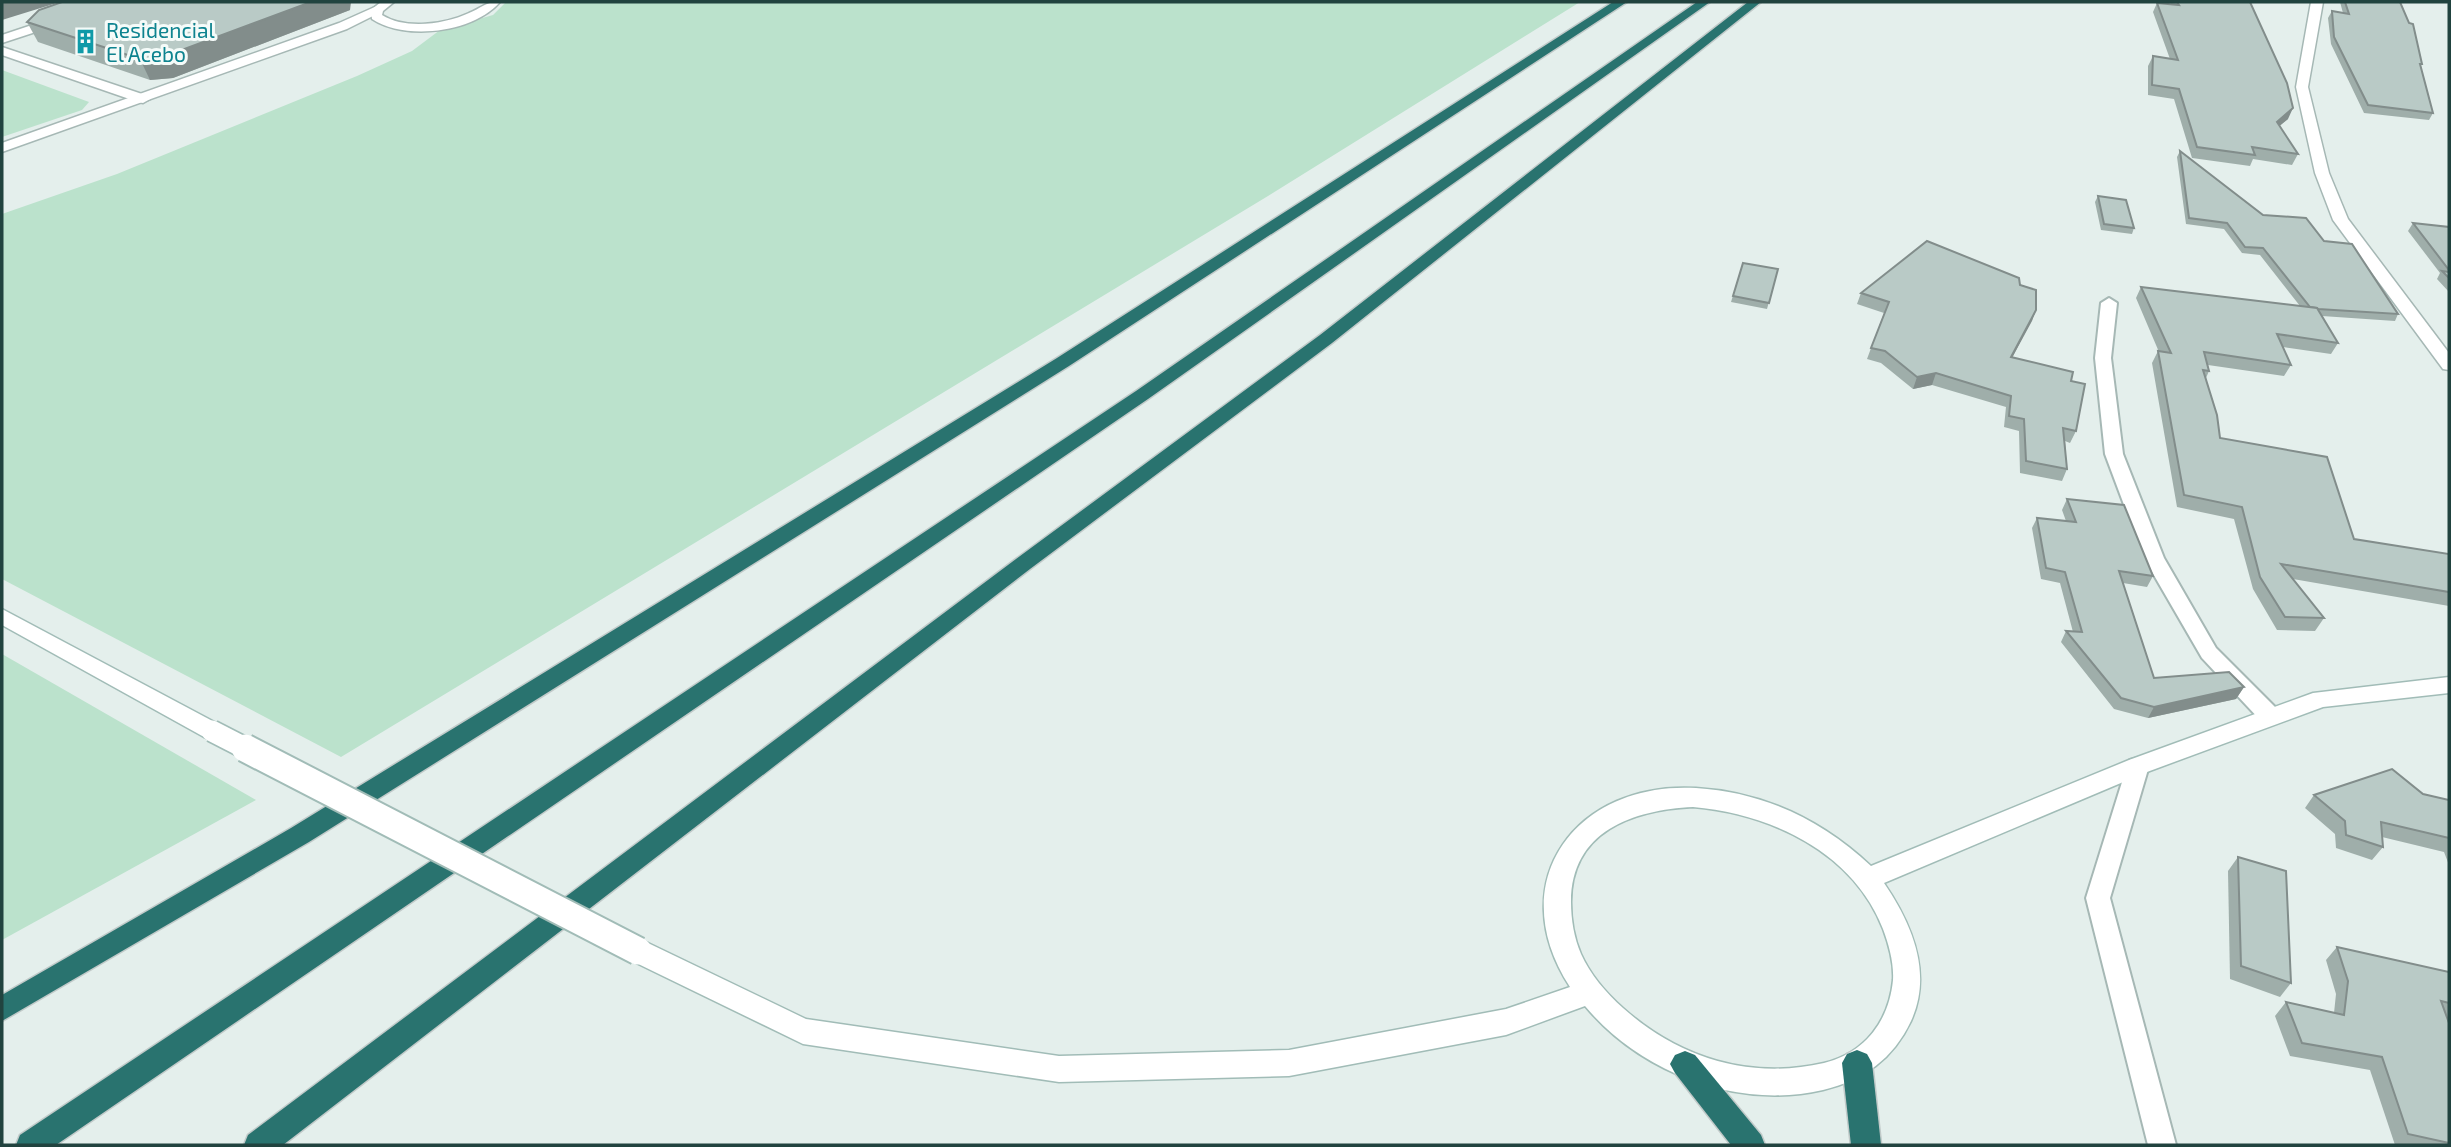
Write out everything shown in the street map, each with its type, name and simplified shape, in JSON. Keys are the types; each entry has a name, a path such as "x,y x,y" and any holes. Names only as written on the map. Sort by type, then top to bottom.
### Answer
{"highway":[{"path":"2,1009 300,835 1063,362 1621,2"},
{"path":"31,1145 1142,395 1704,2"},
{"path":"258,1145 1023,564 1326,339 1755,2"},
{"path":"1857,1063 1866,1145"},
{"path":"1685,1064 1750,1145"}],"main road":[{"path":"382,6 376,16 380,21 426,26 476,15 494,2"},
{"path":"2317,2 2302,87 2322,173 2341,220 2449,365"},
{"path":"2,148 343,26 382,6"},
{"path":"2,39 65,18"},
{"path":"2,51 143,99"},
{"path":"2,616 212,731 638,951 803,1031 1059,1069 1289,1063 1506,1022 1590,992"},
{"path":"1865,876 2138,766 2321,699 2449,685"},
{"path":"1713,798 1778,816 1809,831 1837,850 1865,876 1882,897 1896,922 1906,949 1909,976 1906,1002 1896,1026 1880,1046 1857,1063 1830,1075 1798,1082 1761,1083 1723,1077 1685,1064 1650,1046 1618,1023 1573,968 1561,939 1556,911 1558,884 1566,860 1580,839 1600,821 1624,808 1651,800 1713,798"}],"lane":[{"path":"2109,303 2102,358 2114,454 2154,558 2209,653 2270,716"},
{"path":"2138,766 2098,898 2162,1145"}],"green space":[{"path":"506,2 1580,2 1268,196 341,757 2,579 2,214 117,174 357,76 412,51 440,30 493,15"},
{"path":"2,70 89,102 82,110 2,137"},
{"path":"2,654 256,800 2,940"}],"building":[{"path":"62,2 311,2 163,57 140,59 27,22 39,10"},
{"path":"2177,2 2250,2 2287,83 2293,108 2277,122 2298,154 2252,147 2255,155 2197,147 2179,89 2152,85 2153,56 2178,60 2157,3 2179,5"},
{"path":"2345,2 2400,2 2409,23 2413,24 2433,113 2368,105 2334,37 2332,11 2349,14"},
{"path":"2180,151 2263,215 2306,218 2324,241 2352,244 2398,314 2310,307 2263,248 2245,247 2227,223 2189,218"},
{"path":"2098,196 2126,200 2134,228 2104,224"},
{"path":"2413,223 2449,227 2449,270"},
{"path":"1927,241 2019,278 2020,285 2036,290 2036,310 2011,357 2073,372 2071,381 2085,384 2076,431 2063,428 2067,469 2026,461 2024,419 2009,416 2011,396 1936,373 1917,377 1885,351 1871,348 1889,302 1861,293"},
{"path":"1743,263 1778,269 1769,303 1733,296"},
{"path":"2141,287 2317,308 2338,343 2277,334 2291,365 2204,352 2209,371 2203,370 2217,415 2220,438 2327,457 2354,539 2449,554 2449,592 2281,564 2324,618 2285,617 2260,577 2242,507 2184,495 2158,351 2171,353"},
{"path":"2067,499 2124,505 2153,576 2119,571 2154,678 2229,672 2244,687 2154,707 2121,698 2066,631 2082,632 2065,572 2046,568 2037,518 2076,522"},
{"path":"2392,769 2423,794 2449,800 2449,838 2381,822 2383,847 2346,835 2345,821 2314,795"},
{"path":"2238,857 2286,871 2291,983 2241,966"},
{"path":"2337,947 2449,972 2449,1003 2441,1001 2449,1023 2449,1143 2408,1134 2382,1057 2302,1043 2286,1002 2344,1015 2348,981"}],"place":[{"name":"Residencial El Acebo","path":"86,41"}]}
